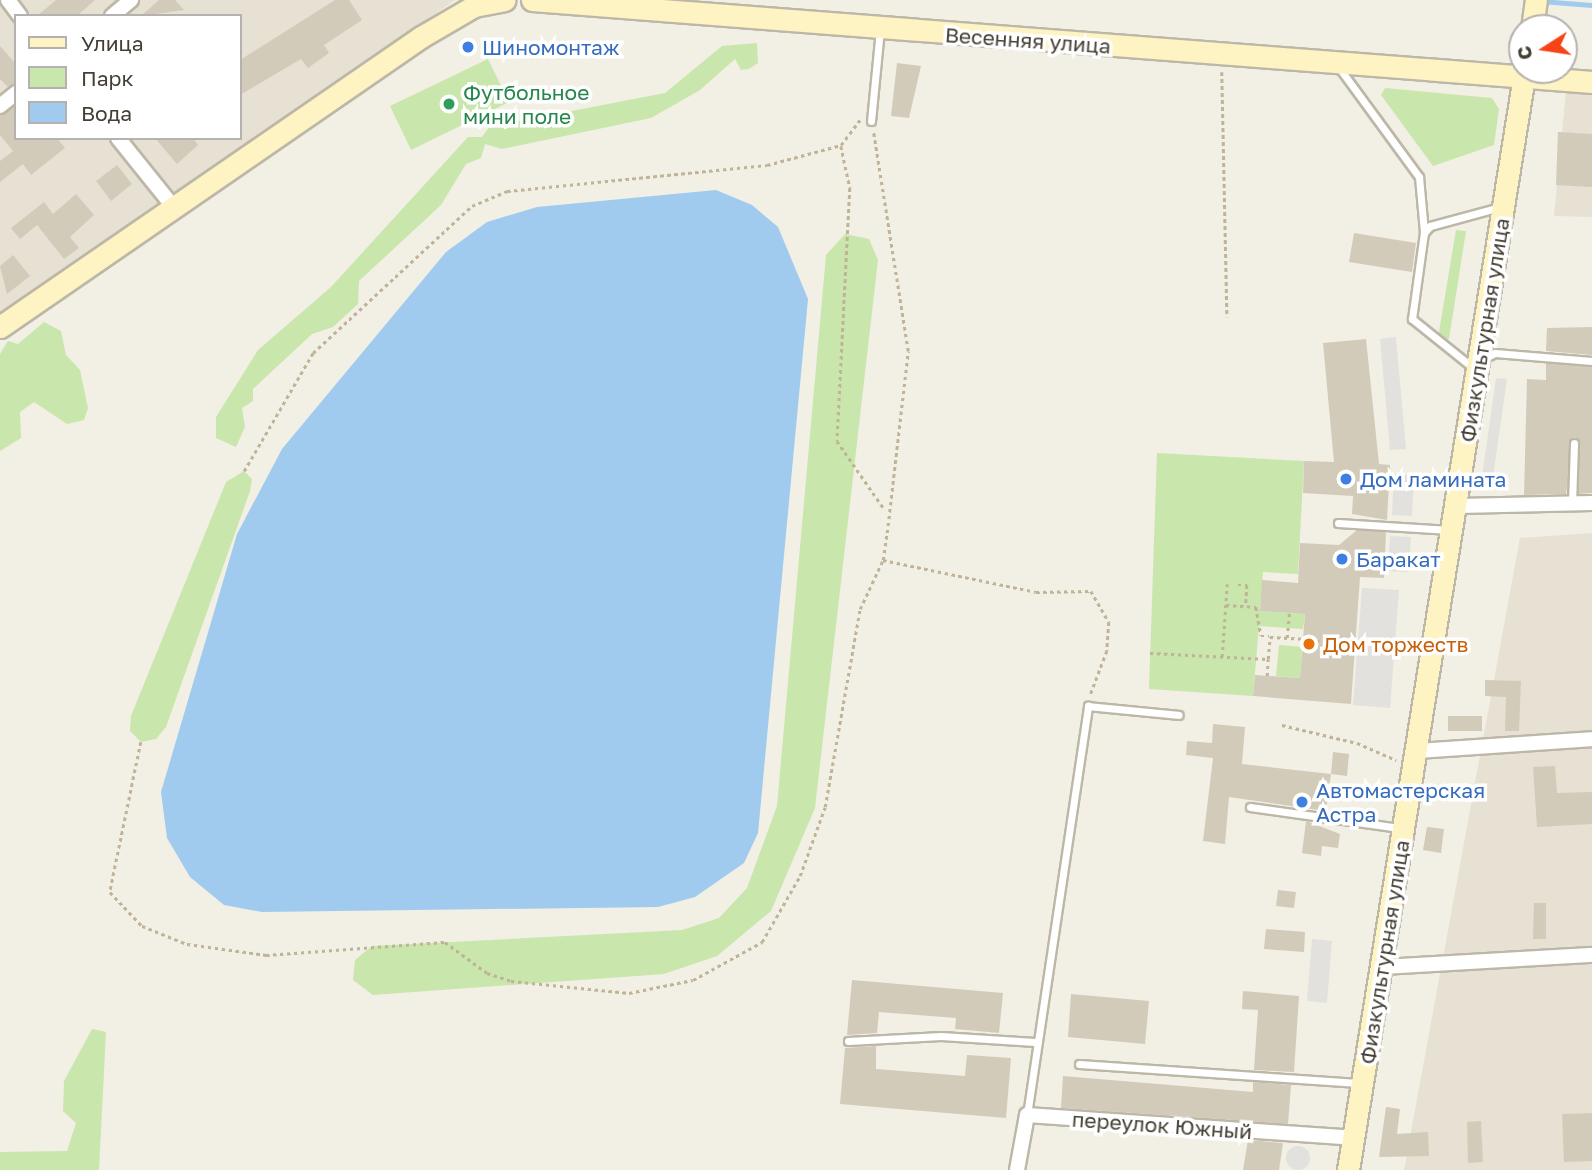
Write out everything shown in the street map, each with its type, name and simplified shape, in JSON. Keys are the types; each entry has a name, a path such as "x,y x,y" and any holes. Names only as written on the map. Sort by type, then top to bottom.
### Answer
{"street":[{"path":"114,14 131,0"},
{"path":"0,327 171,204 447,20 504,0"},
{"name":"Весенняя улица","path":"532,0 881,29 1330,62 1508,72"},
{"name":"Физкультурная улица","path":"1348,1170 1435,649 1523,84"},
{"path":"0,106 14,95"},
{"path":"120,140 171,204"},
{"path":"1458,506 1592,503"},
{"path":"1416,760 1592,739"},
{"path":"1381,967 1592,955"},
{"path":"1017,1170 1027,1115"},
{"name":"переулок Южный","path":"1027,1115 1353,1138"}],"lane":[{"path":"871,121 881,29"},
{"path":"1330,62 1353,80 1419,177 1424,233 1412,319 1478,371 1485,356 1495,353 1592,361"},
{"path":"1424,233 1430,226 1504,206"},
{"path":"1572,505 1574,443"},
{"path":"1338,523 1454,530"},
{"path":"1394,648 1435,649"},
{"path":"1027,1115 1035,1042 1088,706 1179,715"},
{"path":"1250,807 1404,828"},
{"path":"848,1041 942,1036 1035,1042"},
{"path":"1079,1064 1363,1083"}],"path":[{"path":"1222,54 1227,317"},
{"path":"141,742 110,892 142,926 200,946 266,955 445,942 488,973 510,981 629,993 705,975 762,942 800,876 825,807 862,602 883,560 885,510 908,351 871,121 857,117 841,145 850,188 837,441 885,510"},
{"path":"244,471 313,354 485,199 507,191 767,165 841,145"},
{"path":"883,560 1036,592 1091,591 1110,621 1088,706"},
{"path":"1222,656 1227,584"},
{"path":"1238,585 1247,585 1246,606"},
{"path":"1226,605 1246,606 1262,613 1261,636 1303,639"},
{"path":"1287,638 1289,613"},
{"path":"1266,676 1270,636"},
{"path":"1316,641 1358,645"},
{"path":"1150,653 1268,659"},
{"path":"1282,726 1416,760"}],"shaded area":[{"path":"0,0 455,0 0,318"},
{"path":"1566,91 1592,94 1592,217 1554,216"},
{"path":"1396,337 1406,449 1390,450 1380,339"},
{"path":"1496,378 1507,379 1491,491 1480,490"},
{"path":"1394,474 1414,475 1412,516 1392,515"},
{"path":"1592,533 1592,1170 1404,1170 1520,538"},
{"path":"1390,536 1411,537 1409,572 1388,571"},
{"path":"1362,588 1399,590 1390,708 1353,705"},
{"path":"1312,939 1332,941 1327,1003 1307,1001"},
{"path":"1293,1146 1303,1146 1310,1153 1310,1163 1303,1170 1293,1170 1286,1163 1286,1153"}],"green space":[{"path":"757,43 758,63 749,69 741,70 735,59 700,90 651,118 502,149 485,144 481,158 466,164 441,205 359,281 358,304 333,327 312,334 253,389 253,401 242,408 245,427 236,447 216,438 216,417 258,350 331,287 468,137 482,137 489,127 665,93 722,46"},
{"name":"Футбольное мини поле","path":"488,59 509,102 411,150 390,106"},
{"path":"1385,88 1492,98 1499,109 1494,145 1433,166 1381,95"},
{"path":"1456,230 1466,231 1449,339 1438,338"},
{"path":"845,234 869,239 878,260 815,808 771,911 717,956 664,974 373,995 353,980 355,960 372,946 682,930 719,918 747,888 777,806 826,255"},
{"path":"44,322 61,331 66,355 80,370 88,408 84,420 67,424 34,402 20,412 21,438 0,451 0,354 8,341 18,344"},
{"path":"1157,453 1304,461 1298,574 1263,572 1260,611 1305,614 1303,629 1259,626 1253,696 1149,689"},
{"path":"244,471 252,479 250,491 166,727 156,739 141,742 130,731 131,716 226,482"},
{"path":"1279,645 1302,647 1300,678 1276,676"},
{"path":"92,1029 106,1032 99,1170 0,1170 0,1152 67,1151 76,1123 63,1111 64,1081"}],"water":[{"path":"716,190 752,205 778,227 808,299 758,833 744,863 695,897 658,907 262,912 224,905 190,877 167,838 161,792 237,534 282,449 446,252 487,222 537,207"}],"building":[{"path":"56,0 95,0 79,14 39,14"},
{"path":"159,0 175,0 184,10 155,14 143,14"},
{"path":"335,0 349,0 362,20 324,45 329,53 308,68 301,59 242,94 242,59"},
{"path":"0,46 14,62 14,85 8,87 0,79"},
{"path":"897,63 921,66 909,118 891,116"},
{"path":"14,107 14,140 59,140 65,148 31,175 23,164 0,182 0,161 13,151 0,135 0,116"},
{"path":"1558,132 1592,134 1592,187 1556,185"},
{"path":"157,140 194,140 198,145 177,164"},
{"path":"117,165 132,184 111,201 96,181"},
{"path":"76,194 94,215 70,237 79,248 64,259 37,225 20,239 11,228 44,202 53,214"},
{"path":"1354,233 1416,243 1412,272 1349,262"},
{"path":"13,255 30,276 7,294 0,266"},
{"path":"1592,327 1592,355 1546,351 1547,328"},
{"path":"1366,339 1379,464 1390,465 1387,520 1352,514 1353,496 1303,493 1304,461 1334,462 1323,343"},
{"path":"1546,363 1592,367 1592,493 1578,494 1580,443 1574,437 1566,494 1524,495 1527,379 1546,380"},
{"path":"1357,530 1386,532 1384,578 1360,577 1351,704 1253,696 1255,675 1300,678 1305,614 1260,611 1262,580 1298,583 1300,543 1339,545"},
{"path":"1485,680 1521,681 1519,731 1505,731 1506,697 1485,696"},
{"path":"1448,716 1482,716 1482,731 1448,731"},
{"name":"Автомастерская Астра","path":"1213,724 1245,727 1242,764 1331,774 1326,811 1229,797 1225,844 1203,841 1213,758 1186,755 1187,741 1212,743"},
{"path":"1333,752 1349,754 1347,776 1331,774"},
{"path":"1555,766 1557,793 1592,792 1592,824 1537,827 1533,767"},
{"path":"1306,821 1340,834 1338,848 1322,846 1321,856 1302,853"},
{"path":"1427,827 1444,829 1441,853 1423,850"},
{"path":"1278,890 1296,892 1294,908 1276,906"},
{"path":"1534,903 1546,903 1546,939 1533,939"},
{"path":"1266,929 1305,932 1304,952 1264,949"},
{"path":"852,980 1003,993 999,1033 955,1029 956,1018 879,1012 877,1033 847,1035"},
{"path":"1243,991 1299,996 1294,1072 1254,1070 1258,1010 1242,1009"},
{"path":"1071,994 1149,1001 1145,1044 1068,1037"},
{"path":"876,1046 876,1069 965,1076 967,1055 1011,1058 1006,1118 840,1104 845,1048"},
{"path":"1063,1076 1253,1092 1253,1082 1291,1085 1288,1124 1061,1108"},
{"path":"1386,1107 1400,1109 1397,1134 1428,1132 1429,1156 1379,1157"},
{"path":"1592,1113 1592,1161 1564,1162 1562,1114"},
{"path":"1481,1121 1483,1162 1468,1163 1467,1122"},
{"path":"1248,1140 1283,1143 1279,1170 1243,1170"}],"waterway":[{"path":"1541,1 1592,5"}],"place":[{"name":"Шиномонтаж","path":"468,47"},
{"name":"Футбольное мини поле","path":"449,104"},
{"name":"Дом ламината","path":"1346,479"},
{"name":"Баракат","path":"1342,559"},
{"name":"Дом торжеств","path":"1309,644"},
{"name":"Автомастерская Астра","path":"1302,802"}]}
